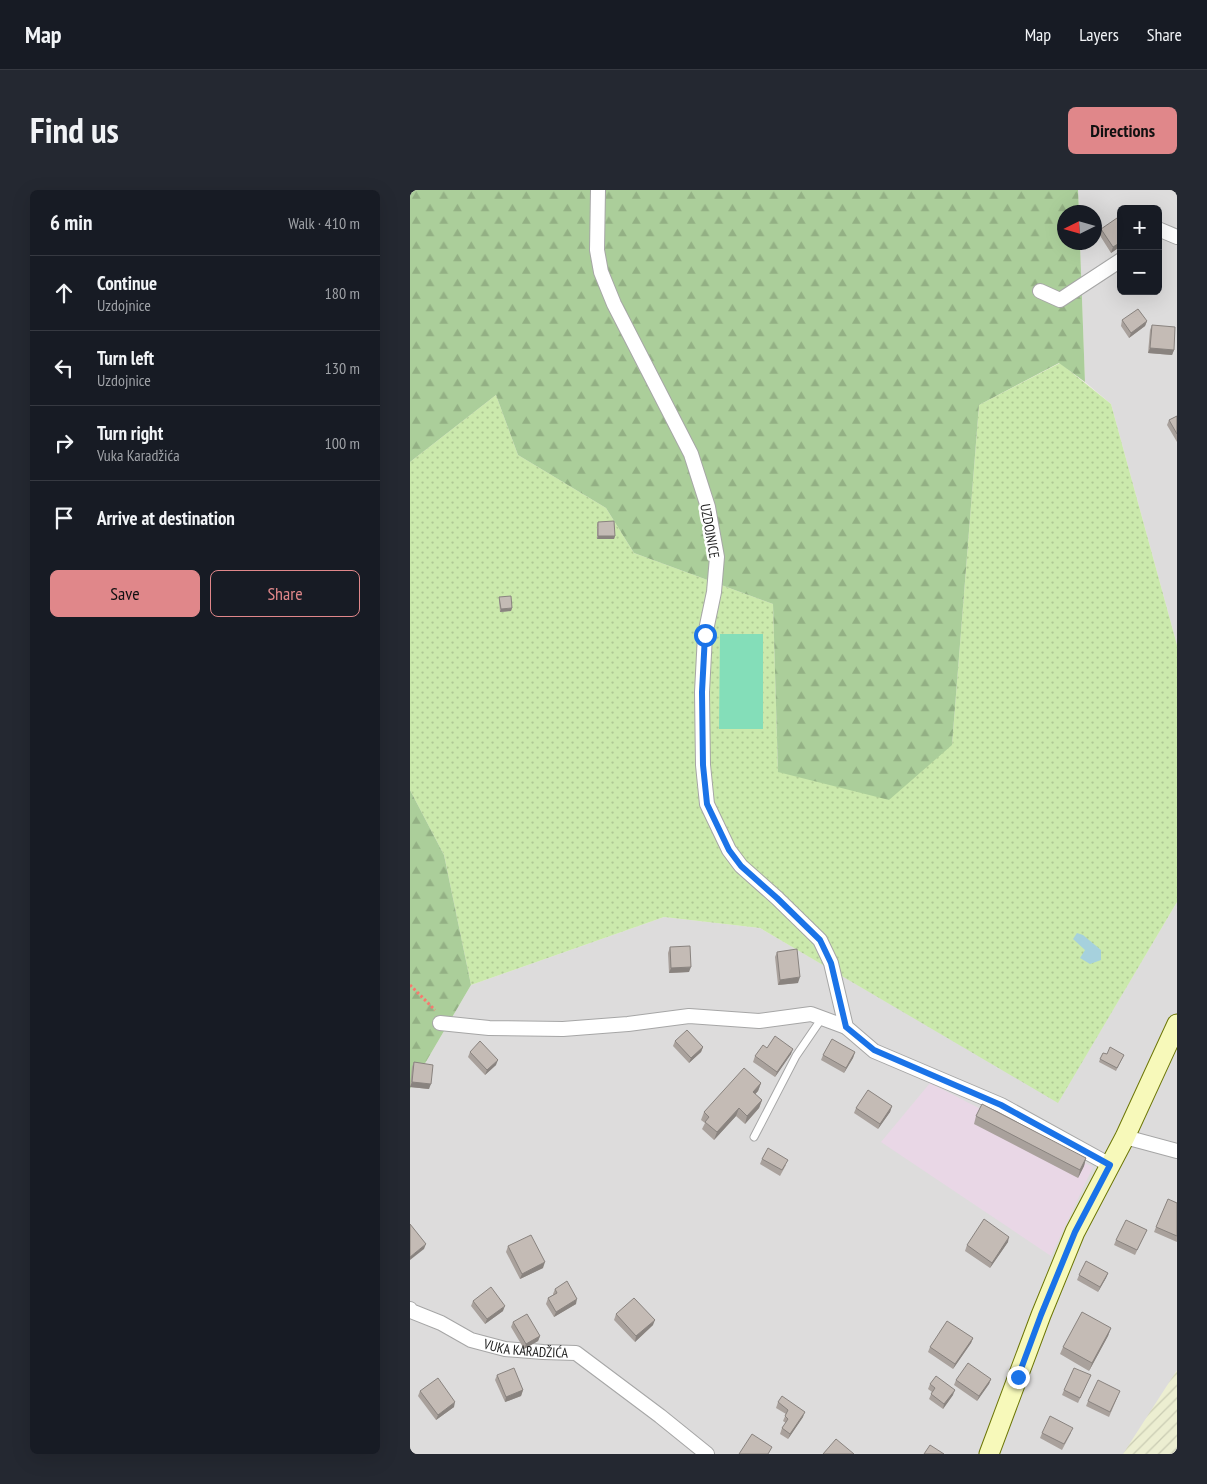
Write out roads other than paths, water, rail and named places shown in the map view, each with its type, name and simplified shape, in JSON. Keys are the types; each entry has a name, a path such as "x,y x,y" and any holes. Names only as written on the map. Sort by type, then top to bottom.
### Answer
{"street":[{"name":"UZDOJNICE","path":"598,190 596,250 601,272 614,304 691,454 710,516 717,557 714,592 705,635 702,692 703,765 707,804 729,850 741,866 820,940 831,963 846,1027"},
{"path":"1162,231 1177,237"},
{"path":"1040,291 1060,300 1117,263"},
{"path":"444,1023 489,1028 563,1029 628,1024 689,1016 759,1021 812,1014 846,1027 874,1050 1001,1105 1110,1165"},
{"path":"989,1454 1041,1315 1075,1232 1125,1137 1173,1039 1177,1024"},
{"path":"1125,1137 1177,1151"},
{"name":"VUKA KARADŽIĆA","path":"410,1309 471,1340 506,1349 576,1353 707,1454"}],"lane":[{"path":"754,1137 796,1056 823,1018"}],"water":[{"path":"1077,933 1083,935 1101,950 1101,960 1090,964 1080,958 1085,950 1073,939"}]}
